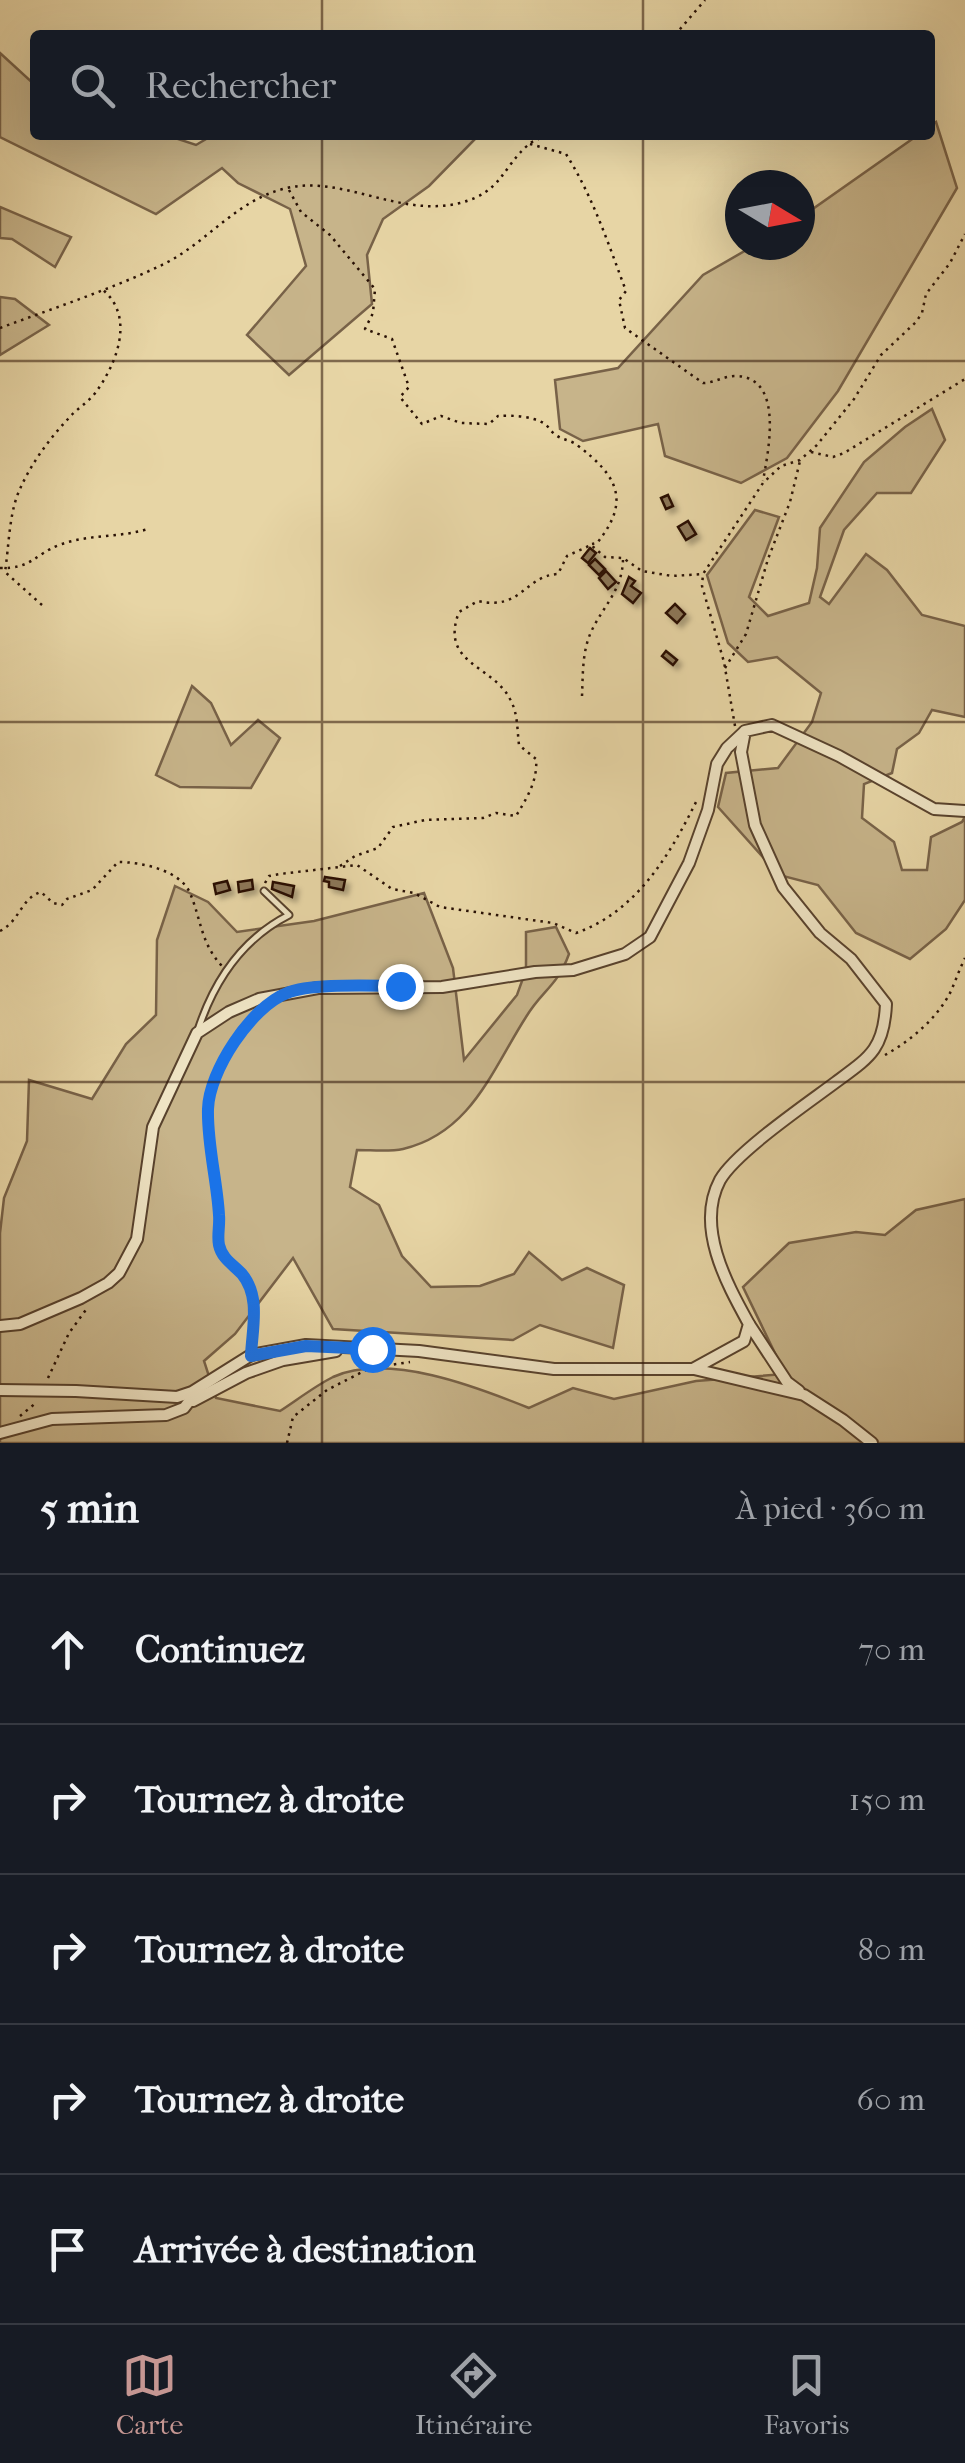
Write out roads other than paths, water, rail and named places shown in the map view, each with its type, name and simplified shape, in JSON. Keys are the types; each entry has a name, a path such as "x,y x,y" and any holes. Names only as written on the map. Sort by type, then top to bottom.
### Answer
{"street":[{"path":"0,1326 20,1324 108,1283 119,1273 137,1240 153,1127 197,1033 229,1012 288,992 318,988 442,987 573,970 640,946 650,937 689,863 708,810 717,764 741,734 772,724 840,756 934,809 965,812"},
{"path":"741,734 756,825 782,888 820,933 851,959 886,1004 885,1030 873,1055 779,1124 720,1180 711,1224 718,1260 749,1324 788,1382 872,1443"},
{"path":"693,1369 744,1341 749,1324"},
{"path":"0,1390 176,1397 199,1388 251,1356 306,1346 428,1352 554,1370 693,1369 804,1395"},
{"path":"0,1433 52,1419 166,1415 246,1373 283,1360 350,1348"},
{"path":"192,1401 199,1388"}],"lane":[{"path":"197,1033 205,1008 227,970 255,936 289,915 264,891"}]}
